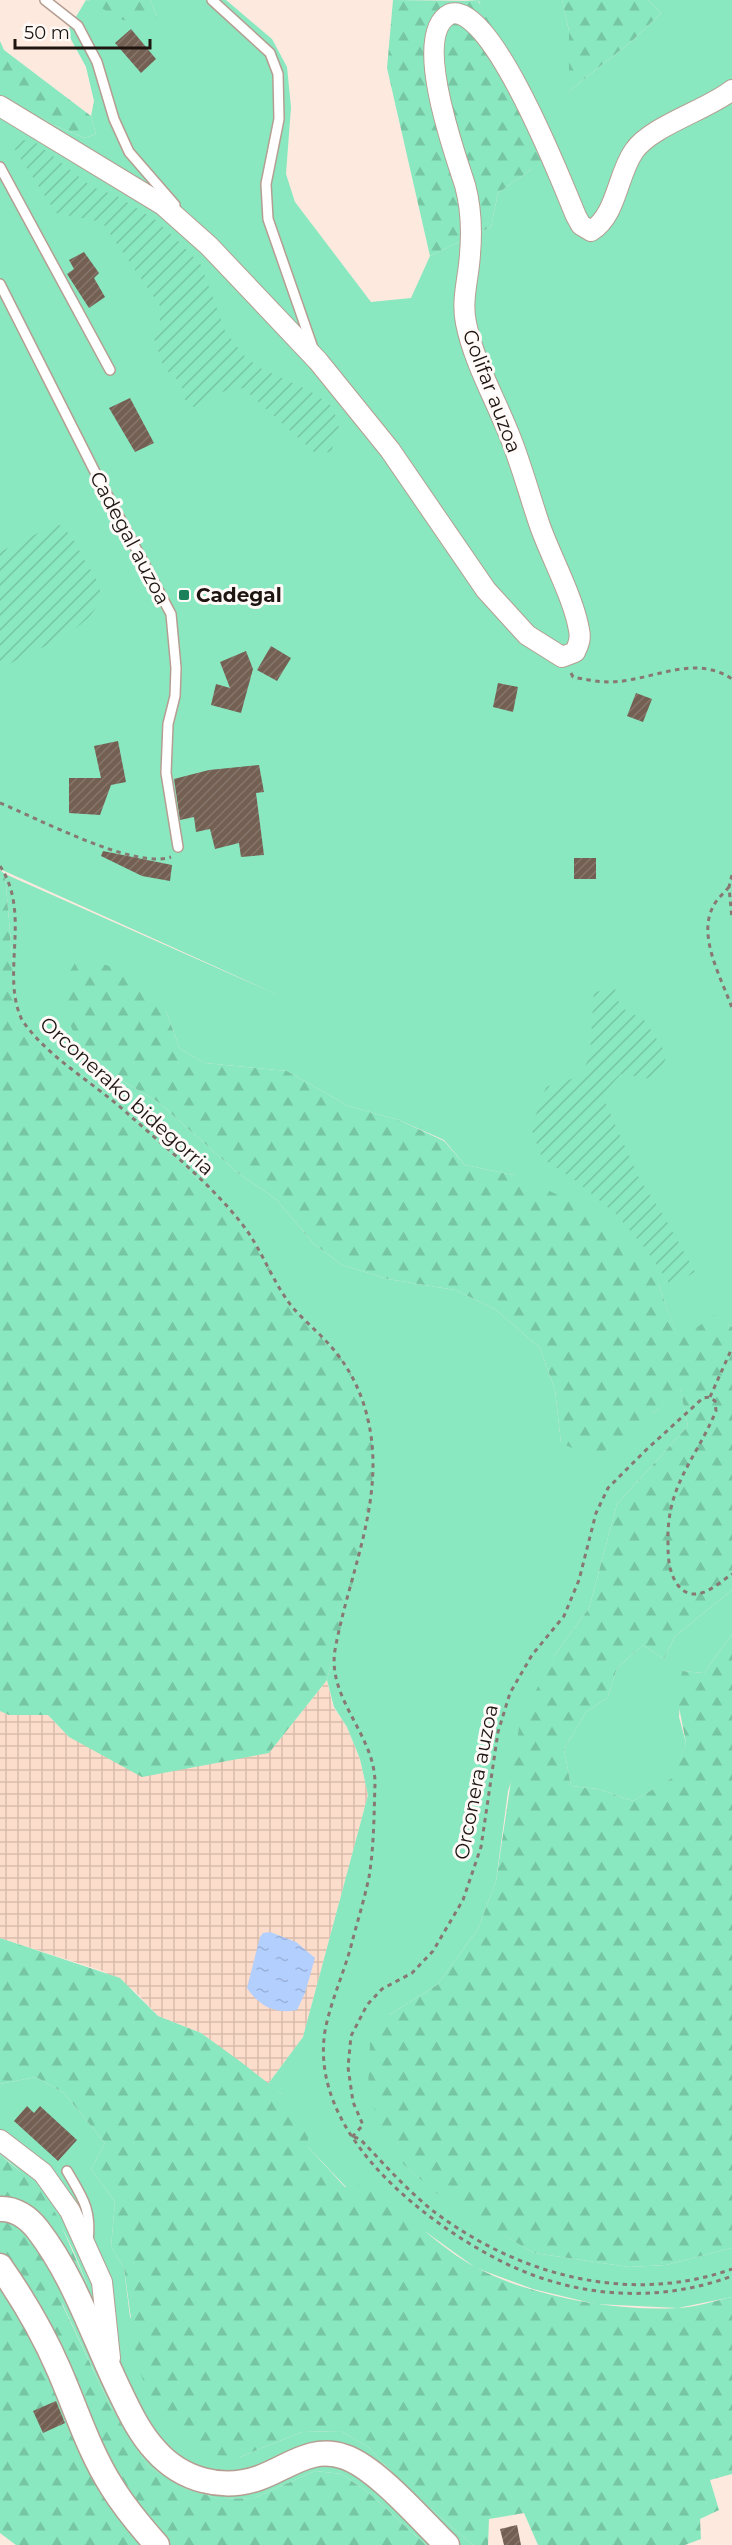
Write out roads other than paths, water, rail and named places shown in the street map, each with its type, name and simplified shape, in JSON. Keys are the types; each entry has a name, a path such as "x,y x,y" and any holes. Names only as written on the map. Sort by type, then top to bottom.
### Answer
{"street":[{"name":"Golifar auzoa","path":"318,361 390,450 486,590 527,635 562,657 575,652 580,642 579,629 551,557 511,440 474,352 465,320 465,293 470,253 470,204 442,111 436,71 436,33 442,21 451,14 462,12 472,17 487,32 542,135 576,216 581,225 591,231 607,216 623,170 635,148 652,135 732,90"},
{"path":"0,106 163,205 209,246 318,361"},
{"path":"0,2140 43,2173 70,2211 102,2282 104,2315 114,2379"},
{"path":"0,2210 21,2214 38,2229 64,2271 114,2379 145,2437 156,2451 184,2473 218,2484 233,2484 261,2477 303,2457 329,2453 343,2456 356,2461 374,2475 447,2545"},
{"path":"0,2266 36,2322 59,2371 78,2421 111,2486 131,2516 157,2545"}],"lane":[{"path":"45,0 78,26 98,62 114,119 129,152 209,246"},
{"path":"212,0 270,53 278,74 279,119 266,184 268,219 318,361"},
{"path":"0,167 110,370"},
{"name":"Cadegal auzoa","path":"0,284 94,470 171,614 176,668 175,696 168,724 166,773 178,847"},
{"path":"67,2171 88,2207 91,2222 87,2251"}],"water":[{"path":"270,1932 296,1942 315,1958 305,1993 297,2010 282,2011 269,2008 257,2000 247,1988 260,1937 263,1933"}],"place":[{"name":"Cadegal","path":"184,595"}]}
